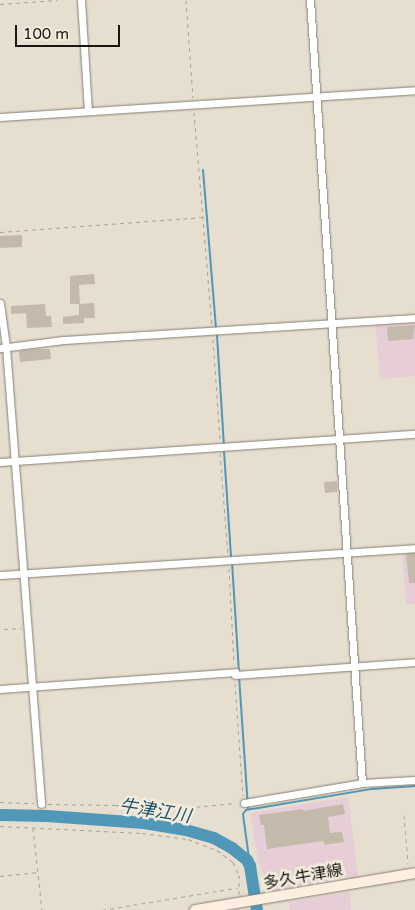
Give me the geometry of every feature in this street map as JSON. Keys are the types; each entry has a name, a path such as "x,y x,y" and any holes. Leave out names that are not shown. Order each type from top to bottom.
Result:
{"main road":[{"name":"多久牛津線","path":"195,910 412,873"}],"street":[{"path":"80,0 88,111"},
{"path":"310,0 362,783"},
{"path":"0,117 415,90"},
{"path":"0,304 15,461 41,804"},
{"path":"3,347 64,340 415,318"},
{"path":"0,462 415,434"},
{"path":"0,575 415,548"},
{"path":"0,689 415,662"},
{"path":"247,802 362,783 415,780"}],"path":[{"path":"0,4 57,0"},
{"path":"186,0 213,332"},
{"path":"0,232 203,217"},
{"path":"4,629 27,627"},
{"path":"0,802 115,805 172,809 247,802"},
{"path":"404,815 412,873"},
{"path":"0,826 142,833 188,839 217,850 233,862 239,875 240,903"},
{"path":"32,827 42,910"},
{"path":"0,876 38,872"},
{"path":"102,910 238,888"}],"shaded area":[{"path":"415,322 415,376 380,379 375,324"},
{"path":"415,550 415,604 406,604 402,551"},
{"path":"348,797 358,876 270,891 258,861 250,813"},
{"path":"350,892 351,910 290,910 289,901"}],"building":[{"path":"22,235 22,247 0,248 0,236"},
{"path":"94,274 95,284 79,285 80,304 70,304 70,276"},
{"path":"94,303 95,318 84,318 84,323 63,324 63,317 79,315 79,304"},
{"path":"45,304 46,316 51,316 52,327 27,328 26,313 11,314 11,306"},
{"path":"415,325 413,339 388,341 387,327"},
{"path":"50,349 51,359 20,362 19,351"},
{"path":"337,481 337,492 325,493 324,482"},
{"path":"415,553 415,583 409,583 406,554"},
{"path":"343,804 345,814 328,817 330,833 342,832 344,842 324,845 324,841 267,849 264,825 261,825 259,815 303,809 303,811"}],"waterway":[{"path":"203,170 216,328"},
{"path":"217,335 224,445"},
{"path":"224,451 231,557"},
{"path":"232,562 239,672"},
{"path":"239,676 248,809"},
{"path":"250,866 243,814 246,810 372,789 415,786"},
{"name":"牛津江川","path":"0,815 47,816 144,823 186,830 214,838 232,848 247,860 250,866 257,910"}]}
